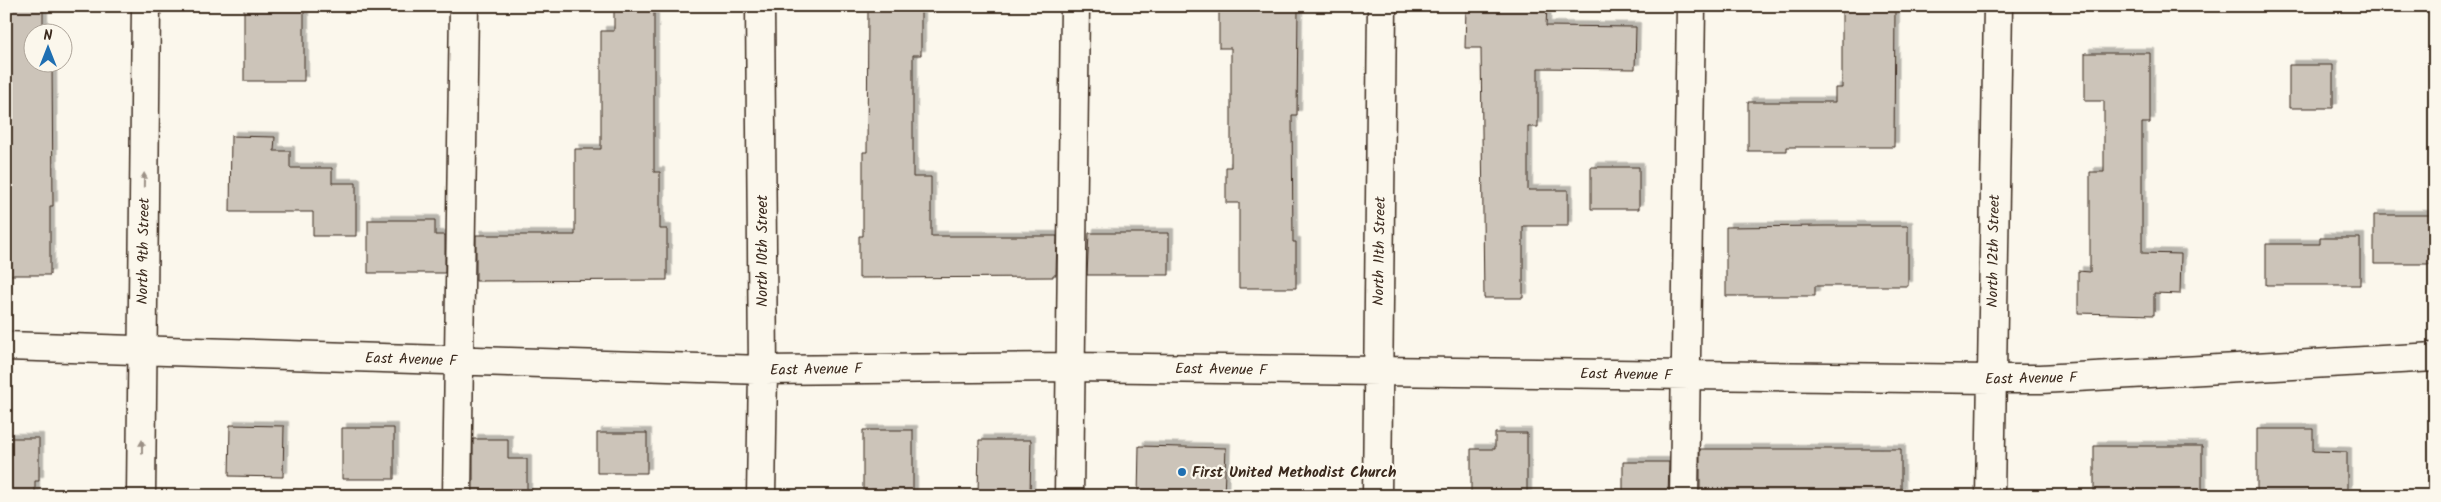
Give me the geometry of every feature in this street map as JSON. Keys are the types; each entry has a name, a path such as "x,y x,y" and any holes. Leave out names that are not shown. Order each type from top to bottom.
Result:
{"street":[{"name":"North 9th Street","path":"141,496 146,6"},
{"path":"457,496 464,6"},
{"name":"North 10th Street","path":"760,6 763,370 761,496"},
{"path":"1070,496 1075,6"},
{"name":"North 11th Street","path":"1377,496 1382,6"},
{"path":"1684,496 1691,6"},
{"name":"North 12th Street","path":"1990,496 1998,6"},
{"name":"East Avenue F","path":"6,346 763,370 1072,367 1991,379 2041,379 2435,357"}],"building":[{"path":"6,6 43,6 43,22 22,22 22,72 52,72 53,206 50,206 50,275 6,275"},
{"path":"244,6 304,6 304,81 244,81"},
{"path":"614,6 654,6 654,172 660,172 660,229 667,229 667,280 476,281 476,235 575,235 575,149 601,149 601,31 614,31"},
{"path":"893,6 921,6 921,55 913,55 913,177 931,177 931,236 1057,236 1056,275 1053,275 1053,277 859,278 859,236 863,236 863,152 867,152 868,8 893,8"},
{"path":"1219,6 1298,6 1297,115 1292,115 1293,242 1296,242 1296,288 1239,288 1239,203 1226,203 1226,167 1231,167 1231,48 1219,48"},
{"path":"1466,6 1547,6 1546,26 1636,27 1635,69 1538,68 1538,127 1528,127 1528,190 1568,190 1568,226 1523,226 1523,298 1484,298 1481,48 1465,48"},
{"path":"1842,7 1895,7 1894,147 1787,147 1787,151 1748,151 1748,102 1835,102 1835,88 1842,88"},
{"path":"2085,53 2150,53 2150,123 2142,123 2142,253 2181,254 2180,294 2154,293 2154,315 2078,313 2078,271 2090,272 2090,172 2104,172 2104,101 2085,101"},
{"path":"2289,65 2333,65 2333,108 2289,108"},
{"path":"231,136 275,137 274,151 290,151 290,168 332,168 332,183 356,183 356,236 313,236 313,212 230,212"},
{"path":"1591,167 1639,167 1639,209 1591,209"},
{"path":"2374,215 2435,215 2435,264 2374,264"},
{"path":"368,220 435,220 435,235 445,235 445,273 368,273"},
{"path":"1908,226 1908,286 1815,286 1815,296 1726,296 1726,227"},
{"path":"1089,233 1169,233 1169,275 1087,275"},
{"path":"2320,238 2360,238 2360,285 2266,285 2266,244 2320,244"},
{"path":"230,425 284,426 283,477 229,476"},
{"path":"342,428 394,428 394,479 342,479"},
{"path":"2257,429 2313,429 2313,451 2347,452 2347,492 2257,492"},
{"path":"863,430 913,430 913,496 863,496"},
{"path":"597,433 647,433 647,473 597,473"},
{"path":"1495,433 1527,433 1527,496 1471,496 1471,449 1495,449"},
{"path":"6,438 39,438 39,481 35,481 35,496 6,496"},
{"path":"473,439 508,439 508,459 527,459 527,496 473,496"},
{"path":"979,440 1031,440 1030,496 978,495"},
{"name":"First United Methodist Church","path":"1139,446 1226,448 1224,496 1138,496"},
{"path":"2094,446 2202,446 2202,496 2094,496"},
{"path":"1700,449 1901,449 1901,496 1700,496"},
{"path":"1623,462 1669,462 1668,496 1623,496"}],"place":[{"name":"First United Methodist Church","path":"1182,472"}]}
